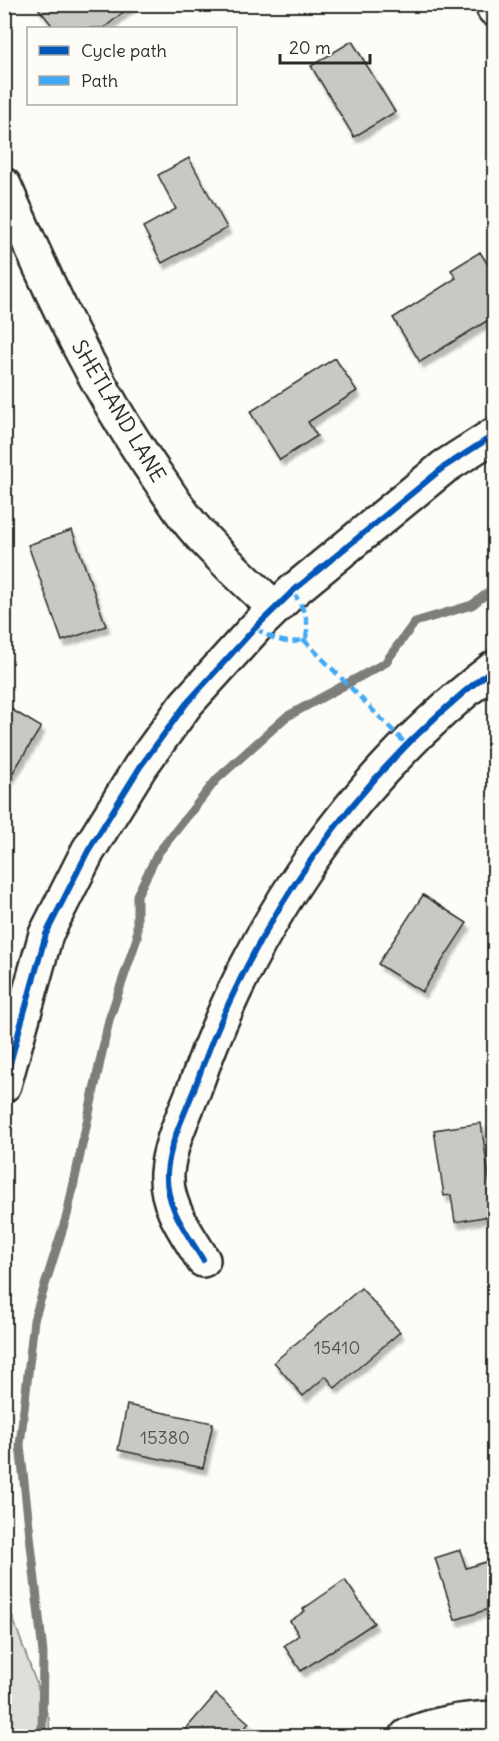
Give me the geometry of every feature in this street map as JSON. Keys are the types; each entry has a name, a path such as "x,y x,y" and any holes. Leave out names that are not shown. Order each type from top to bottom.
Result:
{"street":[{"path":"492,4 495,9"},
{"name":"SHETLAND LANE","path":"4,185 48,288 101,390 134,442 192,526 275,608"},
{"path":"4,1085 46,934 88,850 140,767 186,704 275,608 444,467 495,435"},
{"path":"203,1260 171,1205 167,1173 174,1144 207,1052 256,945 310,860 366,788 432,720 495,668"},
{"path":"407,1737 462,1719 495,1718"}],"shaded area":[{"path":"5,1596 49,1719 50,1736 5,1736"}],"building":[{"path":"35,4 133,4 105,27 53,27"},
{"path":"352,41 395,112 354,137 311,66"},
{"path":"189,158 227,228 162,263 143,227 176,209 158,175"},
{"path":"480,252 495,276 495,316 420,362 393,318 456,278 451,270"},
{"path":"335,358 357,391 308,422 317,436 280,460 250,412"},
{"path":"72,530 106,626 62,641 28,545"},
{"path":"4,705 41,727 4,787"},
{"path":"423,895 467,923 422,992 378,964"},
{"path":"481,1123 490,1184 495,1183 495,1215 455,1222 451,1195 444,1196 434,1130"},
{"path":"361,1288 400,1332 335,1388 326,1376 303,1396 274,1362"},
{"path":"127,1405 213,1423 203,1468 118,1450"},
{"path":"460,1550 466,1568 495,1559 495,1607 455,1620 435,1558"},
{"path":"345,1580 374,1623 301,1671 284,1646 299,1635 290,1621 305,1611 303,1609"},
{"path":"216,1694 249,1723 237,1737 179,1737"}],"waterway":[{"path":"42,1736 43,1653 20,1445 34,1320 67,1215 109,1020 137,938 137,895 158,853 217,779 286,717 385,663 415,622 472,605 494,588"}],"marked path":[{"path":"255,628 286,642 306,637 306,618 293,591"},
{"path":"303,639 407,745"}],"cycle path":[{"path":"4,1085 46,934 88,851 140,767 186,704 255,628 293,591 444,467 494,435"},
{"path":"203,1260 173,1208 167,1185 168,1162 178,1129 219,1026 247,967 278,910 314,855 354,804 397,755 444,710 494,668"}]}
